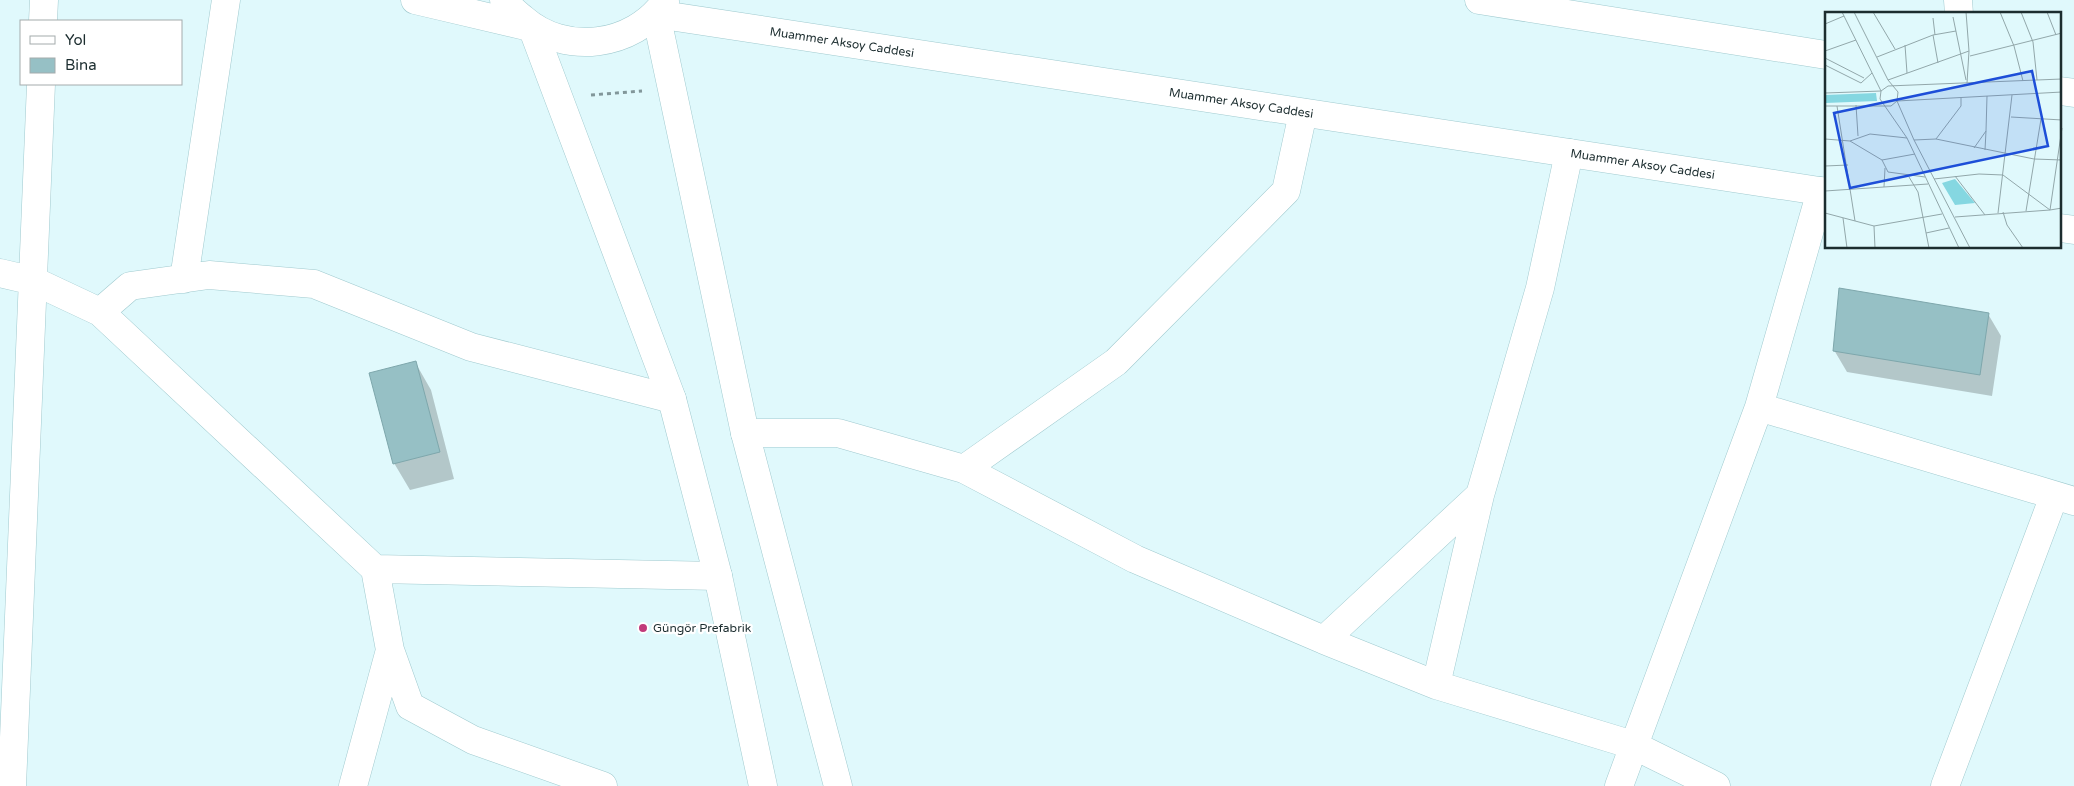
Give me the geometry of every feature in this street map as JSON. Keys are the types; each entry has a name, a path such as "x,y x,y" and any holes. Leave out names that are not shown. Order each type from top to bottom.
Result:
{"street":[{"path":"43,20 44,0"},
{"path":"184,279 226,0"},
{"path":"414,0 532,27 556,38 583,43 610,40 635,30 661,7"},
{"path":"504,0 509,8 532,27 560,97 672,399 718,576 763,786"},
{"path":"1479,0 1825,54"},
{"path":"661,7 672,88 745,432 838,786"},
{"name":"Muammer Aksoy Caddesi","path":"661,7 1303,113 1824,192"},
{"path":"12,786 18,666 11,546 34,281 41,85"},
{"path":"964,469 1116,362 1286,191 1303,113"},
{"path":"1436,685 1480,495 1540,288 1568,153"},
{"path":"1619,786 1759,407 1824,192"},
{"path":"0,273 34,281 100,312 375,569 390,650 410,706 473,740 603,786"},
{"path":"100,312 130,286 209,275 314,284 471,347 672,399"},
{"path":"1759,407 2064,499 1944,786"},
{"path":"745,432 838,434 964,469 1135,559 1324,640 1436,685 1633,745 1716,786"},
{"path":"1324,640 1480,495"},
{"path":"375,569 718,576"},
{"path":"353,786 390,650"}],"path":[{"path":"560,97 672,88"}],"building":[{"path":"1839,288 1989,313 1980,375 1833,351"},
{"path":"416,361 440,452 393,464 369,373"}],"place":[{"name":"Güngör Prefabrik","path":"643,628"}]}
